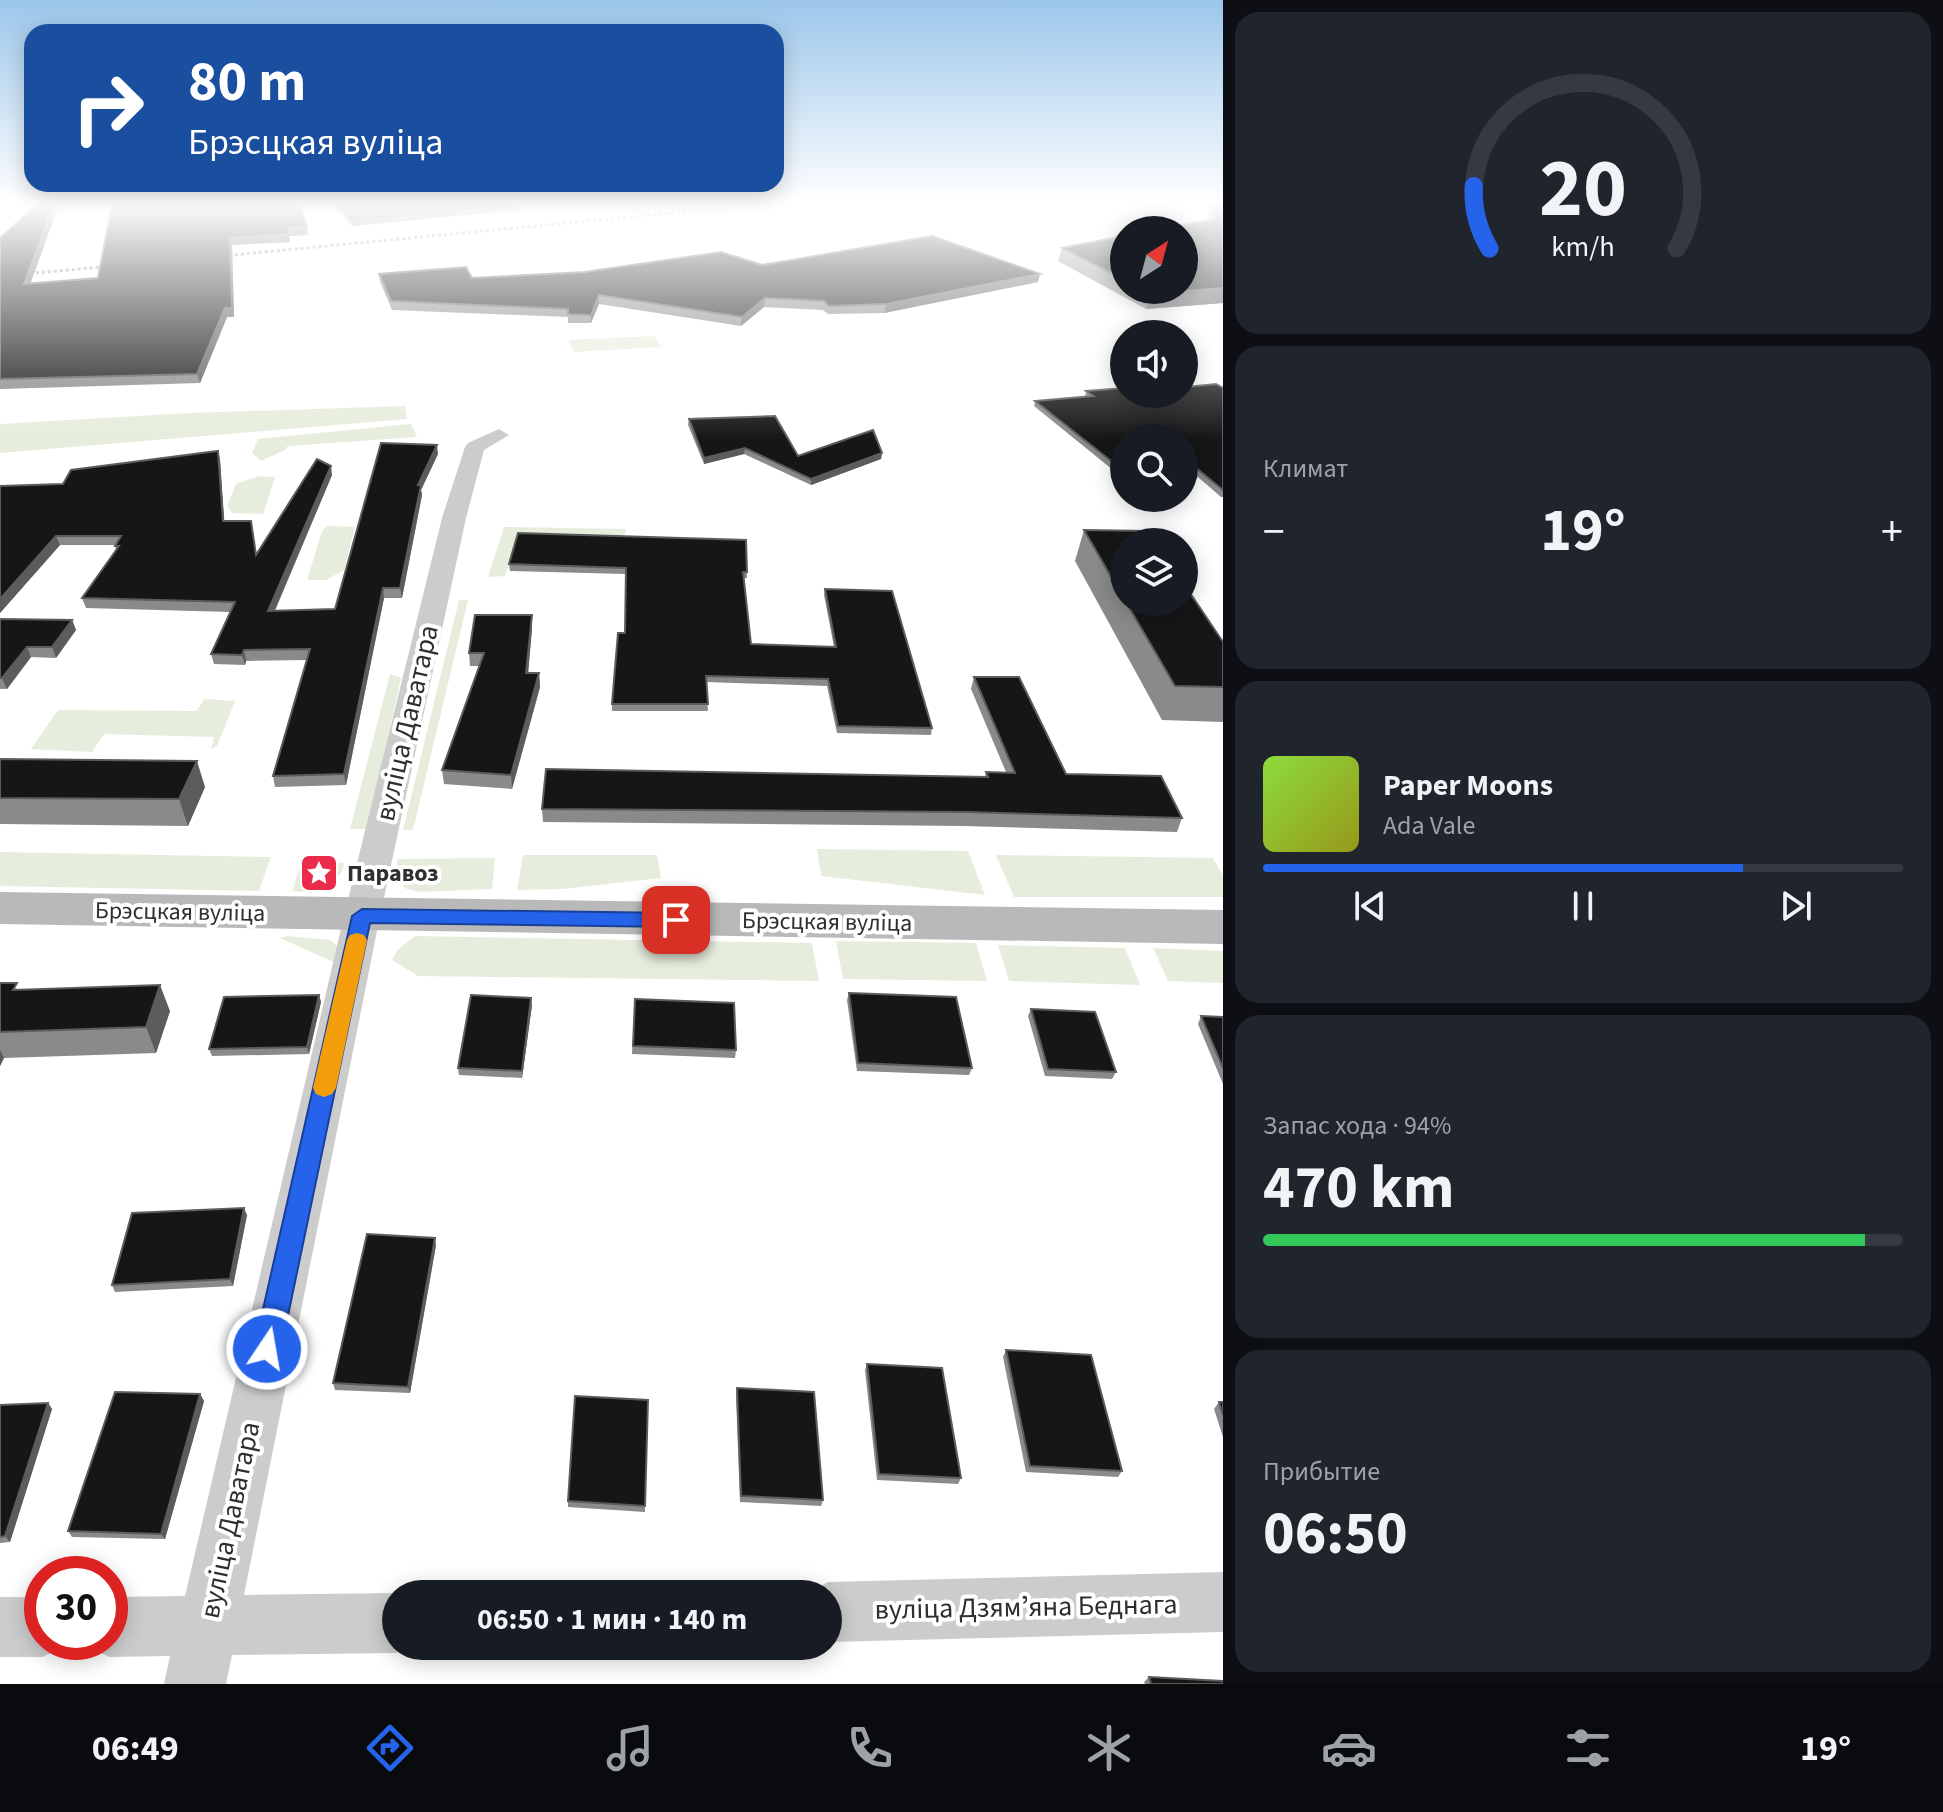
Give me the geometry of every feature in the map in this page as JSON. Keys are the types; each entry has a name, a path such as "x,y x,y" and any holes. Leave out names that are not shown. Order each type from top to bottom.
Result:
{"main road":[{"name":"Брэсцкая вуліца","path":"0,908 1223,927"}],"street":[{"name":"вуліца Даватара","path":"195,1684 362,916 454,518 475,447 499,435"},
{"name":"вуліца Дзямʼяна Беднага","path":"842,1612 1223,1602"},
{"path":"128,1627 382,1623"},
{"path":"0,1627 24,1627"}],"green space":[{"path":"654,336 661,347 574,352 568,340"},
{"path":"405,406 407,419 0,453 0,424 190,413"},
{"path":"411,424 417,437 288,446 261,461 252,453 258,439"},
{"path":"259,476 275,477 263,514 232,513 227,506 236,484"},
{"path":"327,526 355,527 344,570 326,580 307,580 322,531"},
{"path":"504,527 626,529 622,541 517,539 505,576 488,577"},
{"path":"459,600 468,600 413,830 403,830"},
{"path":"390,674 401,678 368,829 350,829"},
{"path":"204,699 235,701 217,746 211,749 214,737 104,734 92,752 31,749 58,710 197,711"},
{"path":"817,849 968,851 985,895 821,876"},
{"path":"0,852 271,857 259,891 0,886"},
{"path":"523,855 657,855 661,878 563,889 517,890"},
{"path":"996,855 1213,858 1223,876 1223,897 1014,897"},
{"path":"495,858 492,889 420,892 404,888 396,875 397,859"},
{"path":"302,862 344,863 339,875 327,884 306,891 292,891"},
{"path":"415,936 812,943 819,981 418,976 392,960 397,950"},
{"path":"280,938 330,940 344,952 340,965"},
{"path":"836,941 976,943 987,981 843,979"},
{"path":"998,945 1125,948 1140,985 1009,981"},
{"path":"1153,948 1223,951 1223,983 1168,981"}],"building":[{"path":"0,283 231,283 232,308 225,308 197,374 0,379"},
{"path":"383,283 996,283 886,304 829,306 824,301 765,298 742,317 599,295 591,315 568,314 568,309 391,301"},
{"path":"1198,283 1223,283 1223,288 1198,290"},
{"path":"1216,384 1223,388 1223,490 1198,469 1198,424 1110,424 1110,460 1035,401 1093,396 1086,391 1110,389 1110,408 1198,408 1198,386"},
{"path":"775,416 798,456 873,430 882,453 811,479 745,448 704,458 689,419"},
{"path":"381,443 437,445 418,485 421,485 400,588 383,588 344,774 273,776 310,649 244,650 242,655 211,654 235,602 82,598 119,546 115,546 121,536 56,536 0,599 0,486 63,484 71,470 218,451 223,521 251,521 256,555 317,459 331,466 268,611 335,609"},
{"path":"1084,530 1110,530 1110,575"},
{"path":"518,533 746,540 747,572 743,572 751,644 836,647 825,589 892,591 932,728 838,726 828,679 706,676 708,704 612,704 618,633 625,633 626,568 509,564"},
{"path":"1198,605 1223,642 1223,687 1175,686 1134,616 1198,616"},
{"path":"475,615 532,615 526,673 539,673 511,775 442,770 484,653 469,653"},
{"path":"0,619 72,620 52,647 27,647 0,678"},
{"path":"974,677 1019,677 1066,774 1161,776 1182,818 966,812 542,809 546,769 988,777 986,772 1015,773"},
{"path":"0,759 197,761 179,799 0,798"},
{"path":"0,983 17,983 13,990 160,985 146,1027 0,1032"},
{"path":"849,993 956,997 972,1068 858,1063"},
{"path":"319,995 307,1047 209,1049 224,997"},
{"path":"471,995 531,998 522,1071 458,1068"},
{"path":"635,999 734,1003 736,1050 633,1046"},
{"path":"1031,1009 1095,1012 1116,1072 1048,1069"},
{"path":"1201,1016 1223,1017 1223,1068"},
{"path":"244,1208 230,1279 112,1285 132,1213"},
{"path":"367,1234 435,1238 408,1387 333,1383"},
{"path":"1006,1350 1091,1355 1122,1471 1030,1466"},
{"path":"867,1364 942,1368 961,1478 879,1474"},
{"path":"737,1388 814,1392 823,1500 741,1496"},
{"path":"115,1392 200,1394 161,1534 68,1531"},
{"path":"575,1396 648,1400 645,1506 568,1501"},
{"path":"48,1403 5,1536 0,1537 0,1405"},
{"path":"1149,1677 1223,1681 1223,1684 1151,1684"}],"slow traffic":[{"path":"324,1088 357,940"}],"place":[{"name":"Паравоз","path":"319,873"}],"route":[{"path":"267,1349 362,916 676,920"}]}
